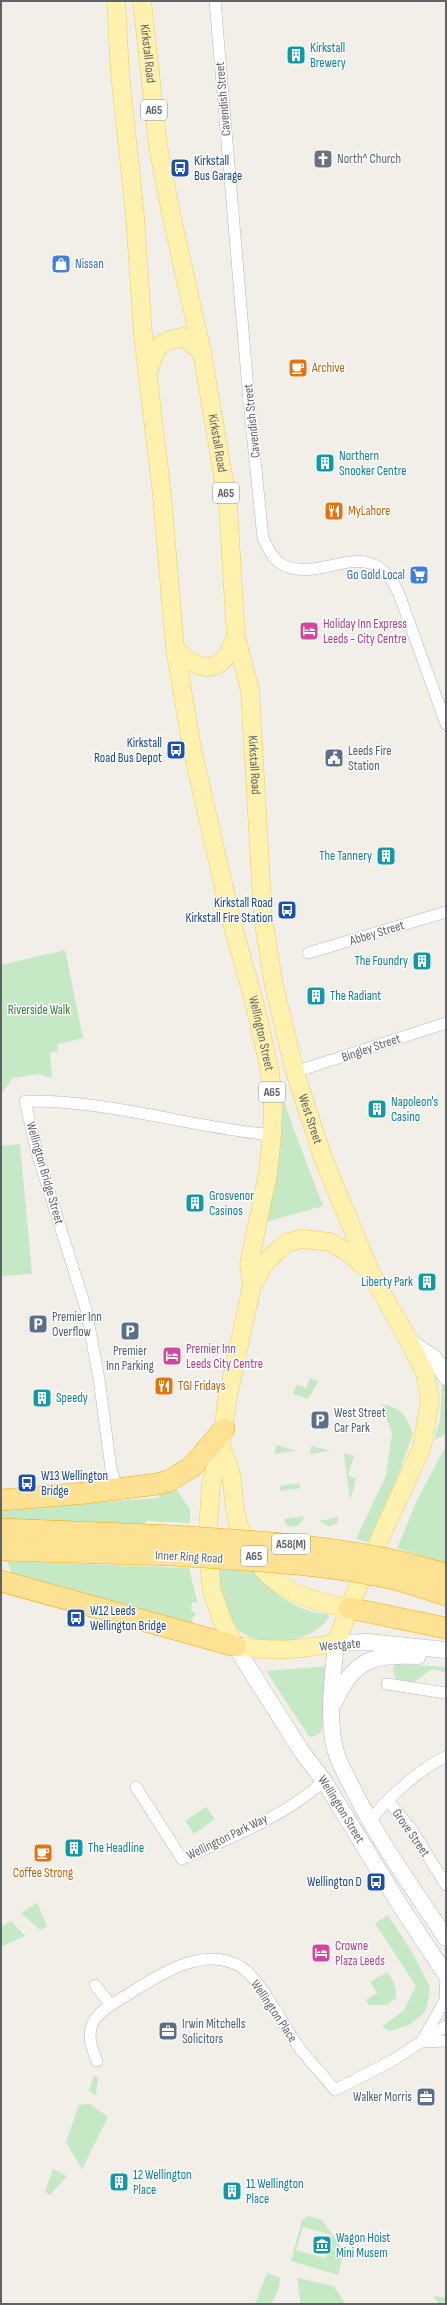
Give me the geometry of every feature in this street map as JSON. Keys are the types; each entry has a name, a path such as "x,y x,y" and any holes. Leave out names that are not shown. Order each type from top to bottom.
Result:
{"highway":[{"path":"1,1500 157,1484 178,1476 197,1462 223,1438"},
{"name":"Inner Ring Road","path":"1,1529 173,1546 355,1570 446,1574"},
{"name":"Inner Ring Road","path":"1,1550 173,1546"},
{"name":"Inner Ring Road","path":"402,1572 446,1595"},
{"path":"1,1581 235,1646"},
{"path":"349,1608 446,1628"}],"main road":[{"name":"Kirkstall Road","path":"116,1 120,73 136,216 143,335 162,495 175,648 192,748 227,902"},
{"name":"Kirkstall Road","path":"142,1 158,146 172,218 202,352 228,505 236,637 250,690 258,850 264,918 270,961"},
{"path":"148,373 156,347 170,339 183,337 202,352"},
{"path":"175,648 188,662 202,667 216,665 226,657 236,637"},
{"name":"Wellington Street","path":"227,902 266,1050 273,1107 268,1173 249,1264 252,1284"},
{"name":"West Street","path":"270,961 281,1020 295,1072 323,1158 370,1271"},
{"name":"A65","path":"235,1646 222,1620 212,1591 207,1547 211,1484 223,1438 227,1401 252,1284 267,1261 277,1251 288,1242 303,1239 317,1240 334,1244 370,1271 409,1340 425,1373 430,1400 422,1447 349,1608 336,1643"},
{"name":"A65","path":"223,1438 230,1471 237,1520 248,1548 264,1571 283,1588 305,1599 349,1608"},
{"name":"Westgate","path":"235,1646 275,1651 298,1650 336,1643"}],"street":[{"name":"Cavendish Street","path":"214,1 240,301 263,538 270,552 283,564 302,569 353,561 370,563 384,570 393,580 399,594 446,724"},
{"name":"Abbey Street","path":"308,953 446,912"},
{"name":"Bingley Street","path":"295,1072 446,1023"},
{"name":"Wellington Bridge Street","path":"118,1489 111,1469 99,1379 86,1309 37,1153 25,1101 58,1101 237,1132 272,1135"},
{"path":"409,1340 434,1358 446,1376"},
{"name":"Westgate","path":"336,1643 368,1642 446,1650"},
{"name":"Wellington Street","path":"336,1643 332,1706 332,1730 335,1749 342,1767 370,1823 446,1938"},
{"name":"Wellington Street","path":"235,1646 298,1746 324,1781 403,1910 446,1974"},
{"path":"332,1706 344,1680 363,1665 376,1658 408,1656 446,1657"},
{"path":"387,1684 446,1693"},
{"path":"370,1823 376,1814 406,1784 446,1757"},
{"name":"Wellington Park Way","path":"136,1787 182,1859 247,1830 311,1793 324,1781"},
{"name":"Grove Street","path":"388,1801 412,1830 446,1885"},
{"name":"Wellington Place","path":"97,2061 91,2045 90,2033 94,2020 111,2005 164,1972 198,1961 223,1959 243,1968 254,1980 297,2045 335,2090 384,2066 446,2026"},
{"name":"Wellington Place","path":"422,2042 445,2000 446,1974"},
{"path":"95,1985 111,2005"},
{"name":"Wellington Place","path":"422,2042 446,2041"}],"green space":[{"name":"Riverside Walk","path":"65,950 83,1038 57,1044 58,1051 50,1053 52,1078 38,1074 13,1078 1,1094 1,965"},
{"path":"276,1073 290,1119 323,1206 262,1223"},
{"path":"20,1144 32,1274 1,1276 1,1146"},
{"path":"310,1378 319,1381 308,1399 293,1394 297,1384 306,1388"},
{"path":"442,1384 446,1385 446,1434 434,1440 440,1420"},
{"path":"381,1404 402,1413 413,1433 398,1476 368,1542 356,1539 386,1476 392,1433"},
{"path":"276,1445 294,1450 295,1451 275,1454"},
{"path":"311,1446 328,1450 329,1451 310,1454"},
{"path":"446,1446 446,1563 397,1548 418,1498"},
{"path":"344,1453 354,1456 348,1475 356,1479 350,1501"},
{"path":"300,1483 300,1488 280,1491 280,1486"},
{"path":"176,1489 190,1509 190,1523 146,1521 146,1524 1,1520 1,1509 158,1498 161,1494"},
{"path":"304,1516 302,1522 295,1527 291,1527 285,1523 284,1519"},
{"path":"338,1517 338,1522 330,1527 319,1521"},
{"path":"7,1561 189,1568 197,1601 196,1603 192,1602 191,1611 196,1613 193,1617 192,1623 12,1575"},
{"path":"216,1569 252,1571 285,1600 305,1609 327,1614 329,1617 320,1627 295,1639 266,1641 252,1637 240,1631 230,1622 223,1605"},
{"path":"399,1664 446,1667 446,1672 432,1669 414,1682 396,1679 393,1672 394,1666"},
{"path":"330,1666 322,1729 320,1733 313,1737 309,1736 266,1671"},
{"path":"206,1807 215,1819 194,1834 185,1821"},
{"path":"37,1903 47,1926 40,1930 21,1913"},
{"path":"388,1915 412,1952 430,1987 427,2007 423,2014 409,2025 390,2031 382,2027 404,2010 416,1986 375,1923"},
{"path":"11,1921 25,1936 1,1947 1,1927"},
{"path":"387,1972 394,1984 396,1998 387,2005 369,2005 366,2000 377,1993 370,1982"},
{"path":"94,2076 98,2078 96,2095 89,2091"},
{"path":"90,2104 108,2117 82,2169 66,2142 79,2105"},
{"path":"53,2169 67,2176 50,2195 45,2192"},
{"path":"308,2216 322,2220 344,2251 338,2275 291,2261 302,2220","holes":["303,2227 332,2235 325,2258 296,2250"]},
{"path":"267,2273 280,2278 279,2288 271,2304 255,2304"},
{"path":"297,2278 334,2286 345,2304 301,2304"},
{"path":"433,2296 446,2298 446,2304 439,2304"}],"place":[{"name":"Kirkstall Brewery","path":"296,55"},
{"name":"North^ Church","path":"323,159"},
{"name":"Kirkstall Bus Garage","path":"180,168"},
{"name":"Nissan","path":"61,264"},
{"name":"Archive","path":"298,368"},
{"name":"Northern Snooker Centre","path":"325,463"},
{"name":"MyLahore","path":"334,511"},
{"name":"Go Gold Local","path":"419,575"},
{"name":"Holiday Inn Express Leeds - City Centre","path":"309,631"},
{"name":"Kirkstall Road Bus Depot","path":"176,750"},
{"name":"Leeds Fire Station","path":"334,758"},
{"name":"The Tannery","path":"386,856"},
{"name":"Kirkstall Road Kirkstall Fire Station","path":"287,910"},
{"name":"The Foundry","path":"422,961"},
{"name":"The Radiant","path":"316,996"},
{"name":"Napoleon's Casino","path":"377,1109"},
{"name":"Grosvenor Casinos","path":"195,1203"},
{"name":"Liberty Park","path":"427,1282"},
{"name":"Premier Inn Overflow","path":"38,1324"},
{"name":"Premier Inn Parking","path":"130,1331"},
{"name":"Premier Inn Leeds City Centre","path":"172,1356"},
{"name":"TGI Fridays","path":"164,1386"},
{"name":"Speedy","path":"42,1398"},
{"name":"West Street Car Park","path":"320,1420"},
{"name":"W13 Wellington Bridge","path":"27,1483"},
{"name":"W12 Leeds Wellington Bridge","path":"76,1618"},
{"name":"The Headline","path":"74,1848"},
{"name":"Coffee Strong","path":"43,1853"},
{"name":"Wellington D","path":"376,1882"},
{"name":"Crowne Plaza Leeds","path":"321,1953"},
{"name":"Irwin Mitchells Solicitors","path":"168,2031"},
{"name":"Walker Morris","path":"426,2097"},
{"name":"12 Wellington Place","path":"119,2182"},
{"name":"11 Wellington Place","path":"232,2191"},
{"name":"Wagon Hoist Mini Musem","path":"322,2245"}]}
